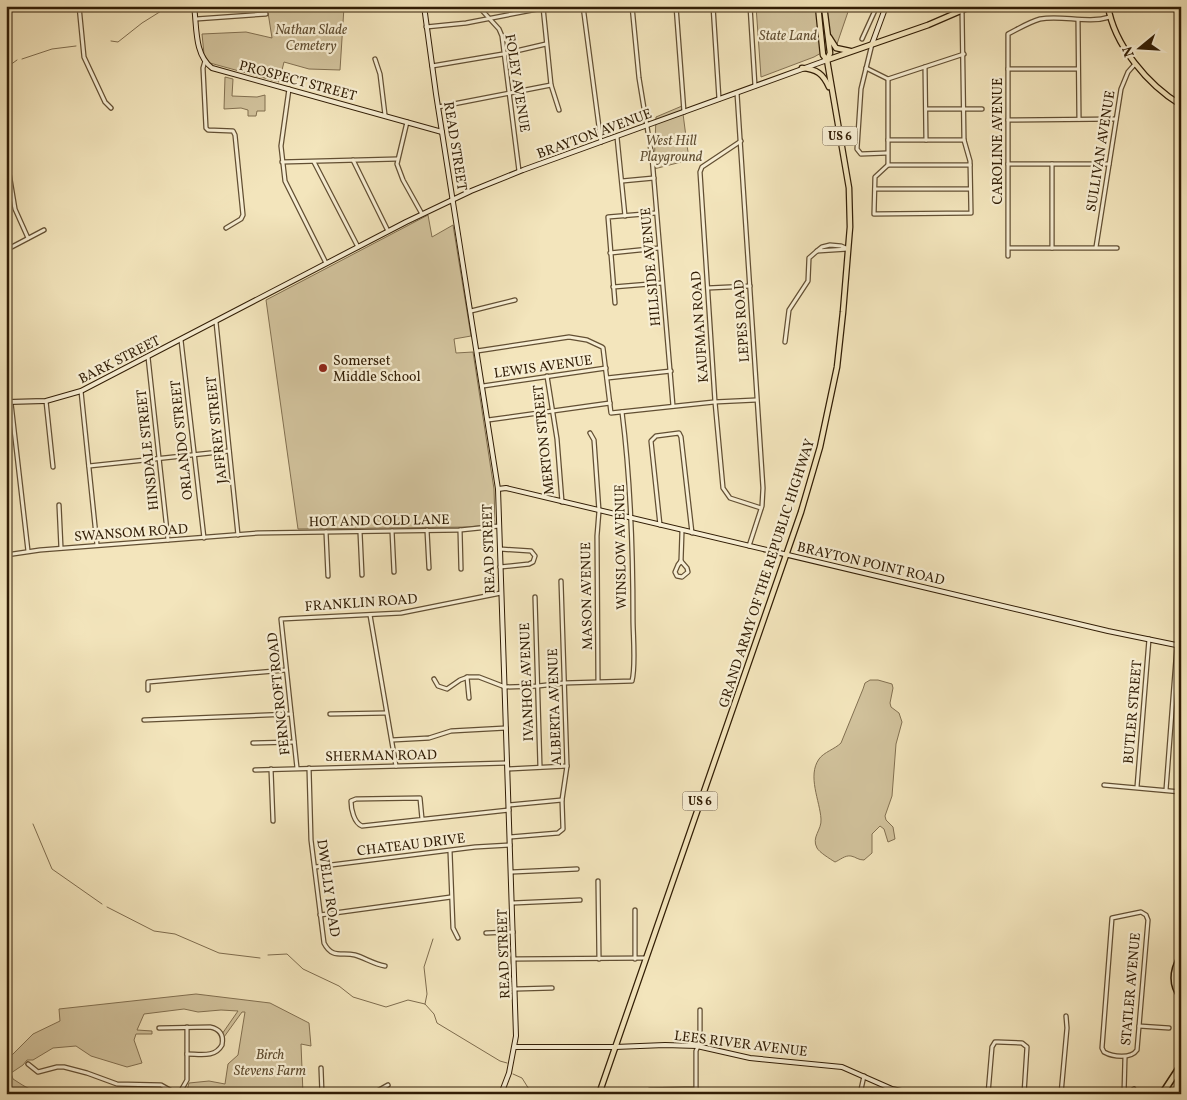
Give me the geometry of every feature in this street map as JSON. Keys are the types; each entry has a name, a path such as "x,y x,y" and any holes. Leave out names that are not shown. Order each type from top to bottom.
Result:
{"highway":[{"path":"1181,956 1175,967 1173,978 1176,990 1181,997"},
{"path":"1162,1094 1181,1065"}],"main road":[{"path":"194,6 199,47 205,61"},
{"name":"READ STREET","path":"424,6 498,488 516,989 516,1047 509,1076 501,1094"},
{"name":"US 6","path":"818,6 823,55 827,60 830,53 824,6"},
{"path":"872,44 886,6"},
{"name":"BRAYTON AVENUE","path":"236,311 453,199 519,172 720,100 802,68 928,25 972,6"},
{"path":"1108,6 1110,17 1122,42 1150,82 1181,104"},
{"path":"827,30 830,40 835,46 840,50 851,51"},
{"name":"GRAND ARMY OF THE REPUBLIC HIGHWAY","path":"615,1047 813,474 829,410 841,336 850,195 827,60"},
{"name":"PROSPECT STREET","path":"205,61 213,68 442,132"},
{"path":"802,68 812,69 821,73 832,94"},
{"name":"BARK STREET","path":"9,403 46,402 81,391 236,311"},
{"name":"BRAYTON POINT ROAD","path":"498,488 506,488 682,531 1179,645"},
{"name":"LEES RIVER AVENUE","path":"516,1047 697,1046 750,1058 835,1066 850,1070 899,1091 929,1094"},
{"name":"US 6","path":"599,1094 615,1047"}],"street":[{"path":"79,6 84,56 105,104 111,108"},
{"name":"FOLEY AVENUE","path":"478,6 501,32 519,172"},
{"path":"583,6 601,142"},
{"name":"HILLSIDE AVENUE","path":"632,6 639,78 648,126 654,178 673,406"},
{"path":"676,6 684,113"},
{"path":"713,6 720,100"},
{"path":"750,6 756,86"},
{"path":"862,38 877,6"},
{"path":"426,27 489,19 543,7 551,85 559,110"},
{"path":"962,10 964,140 970,165 971,213 874,214 876,177 888,165 970,165"},
{"path":"196,19 266,14"},
{"path":"1079,119 1078,20 1110,17"},
{"name":"CAROLINE AVENUE","path":"1008,256 1008,34 1041,19 1078,20"},
{"path":"432,66 505,54 546,44"},
{"path":"872,44 861,97 857,149 861,154 887,153"},
{"path":"866,68 888,79 964,54"},
{"path":"374,59 380,74 385,115"},
{"path":"205,61 203,68 207,129 233,131 235,135 243,215 242,219 226,228"},
{"name":"SULLIVAN AVENUE","path":"1096,247 1122,83 1136,63"},
{"path":"924,67 926,140"},
{"path":"1008,69 1078,69"},
{"path":"888,79 888,165"},
{"path":"438,107 551,85"},
{"path":"289,89 281,146 286,184 326,264"},
{"name":"LEPES ROAD","path":"738,93 763,488 761,508 749,546"},
{"path":"926,109 982,109"},
{"path":"1008,120 1116,119"},
{"path":"408,122 397,159 400,174 422,214"},
{"path":"617,137 624,216"},
{"path":"888,140 964,140"},
{"name":"KAUFMAN ROAD","path":"741,141 719,154 700,170 715,402 724,492 730,498 761,508"},
{"path":"6,155 15,209 28,238"},
{"path":"282,162 397,159"},
{"path":"353,160 388,232"},
{"path":"314,162 358,247"},
{"path":"1008,164 1109,164"},
{"path":"1052,164 1052,248"},
{"path":"622,181 654,178"},
{"path":"875,189 970,189"},
{"path":"615,303 608,218 656,213"},
{"path":"6,250 44,230"},
{"path":"610,253 659,248"},
{"path":"1009,248 1117,248"},
{"path":"785,342 789,310 808,280 809,258 817,251 848,249"},
{"path":"613,287 662,283"},
{"path":"708,288 750,286"},
{"path":"471,311 515,300"},
{"name":"JAFFREY STREET","path":"216,322 238,535"},
{"path":"477,351 569,337 586,340 604,348 612,413 715,402 756,400"},
{"name":"ORLANDO STREET","path":"181,340 204,538"},
{"name":"HINSDALE STREET","path":"148,357 168,540"},
{"name":"LEWIS AVENUE","path":"483,386 606,368"},
{"path":"607,378 671,371"},
{"name":"MERTON STREET","path":"548,376 562,502"},
{"path":"81,391 97,545"},
{"path":"46,402 53,467"},
{"path":"9,403 28,551"},
{"path":"488,420 610,403"},
{"name":"WINSLOW AVENUE","path":"598,681 630,681 633,678 632,518 630,476 622,412"},
{"name":"MASON AVENUE","path":"590,433 594,440 598,510 598,681"},
{"path":"660,525 651,445 652,438 678,433 681,437 692,533"},
{"path":"89,466 230,451"},
{"path":"59,504 61,548"},
{"name":"HOT AND COLD LANE","path":"258,533 460,530 499,526"},
{"path":"427,530 429,568"},
{"path":"460,530 461,569"},
{"path":"392,531 394,572"},
{"path":"681,562 688,572 682,577 677,576 676,572 681,562 682,531"},
{"path":"326,532 328,576"},
{"path":"360,532 362,574"},
{"name":"SWANSOM ROAD","path":"6,555 61,548 258,533"},
{"path":"500,549 531,551 534,556 534,562 500,567"},
{"name":"ALBERTA AVENUE","path":"510,837 561,832 563,829 562,800 567,766 561,581"},
{"name":"FRANKLIN ROAD","path":"281,619 405,612 501,593"},
{"name":"IVANHOE AVENUE","path":"535,597 540,768"},
{"path":"370,615 396,766"},
{"name":"FERNCROFT ROAD","path":"281,619 297,768"},
{"name":"BUTLER STREET","path":"1136,787 1149,639"},
{"path":"1166,790 1179,645"},
{"path":"148,690 148,682 286,670"},
{"path":"434,678 438,686 447,689 467,677 479,678 504,686 538,686 598,681"},
{"path":"467,677 469,698"},
{"path":"330,714 386,713"},
{"path":"144,720 291,714"},
{"path":"392,740 429,738 450,731 506,728"},
{"path":"253,742 294,742"},
{"name":"SHERMAN ROAD","path":"255,770 507,763"},
{"path":"508,769 567,766"},
{"name":"DWELLY ROAD","path":"309,768 310,832 323,938 329,950 338,955 355,956 385,966"},
{"path":"271,769 273,822"},
{"path":"1104,785 1181,792"},
{"path":"422,819 420,798 356,799 351,801 351,807 359,825 384,824 509,808 562,800"},
{"name":"CHATEAU DRIVE","path":"315,867 475,847 511,845"},
{"path":"450,851 453,928 458,938"},
{"path":"512,872 577,870"},
{"path":"598,882 599,958"},
{"path":"320,915 451,898"},
{"path":"513,903 580,900"},
{"path":"635,910 635,958"},
{"name":"STATLER AVENUE","path":"1141,912 1146,915 1148,920 1139,1026 1137,1052 1132,1056 1106,1054 1102,1048 1112,918 1141,912"},
{"path":"486,933 514,932"},
{"path":"514,959 646,958"},
{"path":"516,989 552,988"},
{"path":"650,1090 696,1089 697,1046 700,1042 700,1010"},
{"path":"1061,1094 1067,1028 1066,1016"},
{"path":"1139,1026 1169,1028"},
{"path":"28,1064 38,1072 64,1067 116,1084 161,1085 178,1094 187,1080 187,1027"},
{"path":"159,1028 215,1028 220,1032 223,1040 220,1049 215,1053 187,1054"},
{"path":"988,1094 992,1047 995,1042 998,1042 1022,1043 1027,1047 1024,1094"},
{"path":"1125,1056 1126,1094"},
{"path":"322,1068 322,1094"},
{"path":"860,1094 864,1076"},
{"path":"372,1094 388,1085"},
{"path":"1126,1094 1134,1089"}],"green space":[{"name":"Nathan Slade Cemetery","path":"267,6 344,7 340,70 309,69 284,62 279,82 210,63 204,54 202,34 246,32 272,38"},
{"name":"State Land","path":"756,6 850,6 837,44 814,57 761,77"},
{"path":"225,77 233,79 232,96 257,97 265,95 265,111 257,111 256,116 248,116 248,110 241,108 224,109"},
{"name":"West Hill Playground","path":"682,106 689,160 654,169 656,117"},
{"path":"428,215 432,237 453,225 471,336 454,339 456,353 473,352 494,489 495,524 469,527 298,529 266,300"},
{"path":"870,680 892,684 891,707 899,713 902,722 896,744 892,796 885,816 886,820 893,827 895,839 888,842 884,829 880,826 872,834 872,853 864,860 849,856 835,862 820,851 815,844 821,819 814,773 819,759 841,743 865,683"},
{"name":"Birch Stevens Farm","path":"196,994 270,1003 309,1023 311,1046 301,1044 303,1094 186,1094 189,1083 209,1081 225,1084 228,1064 238,1055 245,1012 242,1012 224,1037 222,1034 238,1011 198,1012 184,1009 144,1014 137,1030 152,1031 152,1034 136,1034 134,1040 142,1063 127,1067 91,1056 76,1046 53,1048 33,1060 27,1060 11,1073 13,1079 32,1090 42,1093 67,1094 6,1094 6,1061 33,1034 60,1021 59,1009"}],"waterway":[{"path":"111,41 118,42 142,23 166,8"},
{"path":"22,59 52,49 76,46"},
{"path":"6,68 17,60"},
{"path":"33,824 52,869 102,904"},
{"path":"107,907 154,931 175,934 219,953 260,958"},
{"path":"425,1004 427,994 424,967 433,939"},
{"path":"268,955 287,954 303,969 339,986 353,997 386,1007 408,1000 425,1004 434,1014 437,1023 500,1061 507,1063"},
{"path":"513,1074 522,1078 532,1094"}],"place":[{"name":"Somerset Middle School","path":"323,368"}]}
